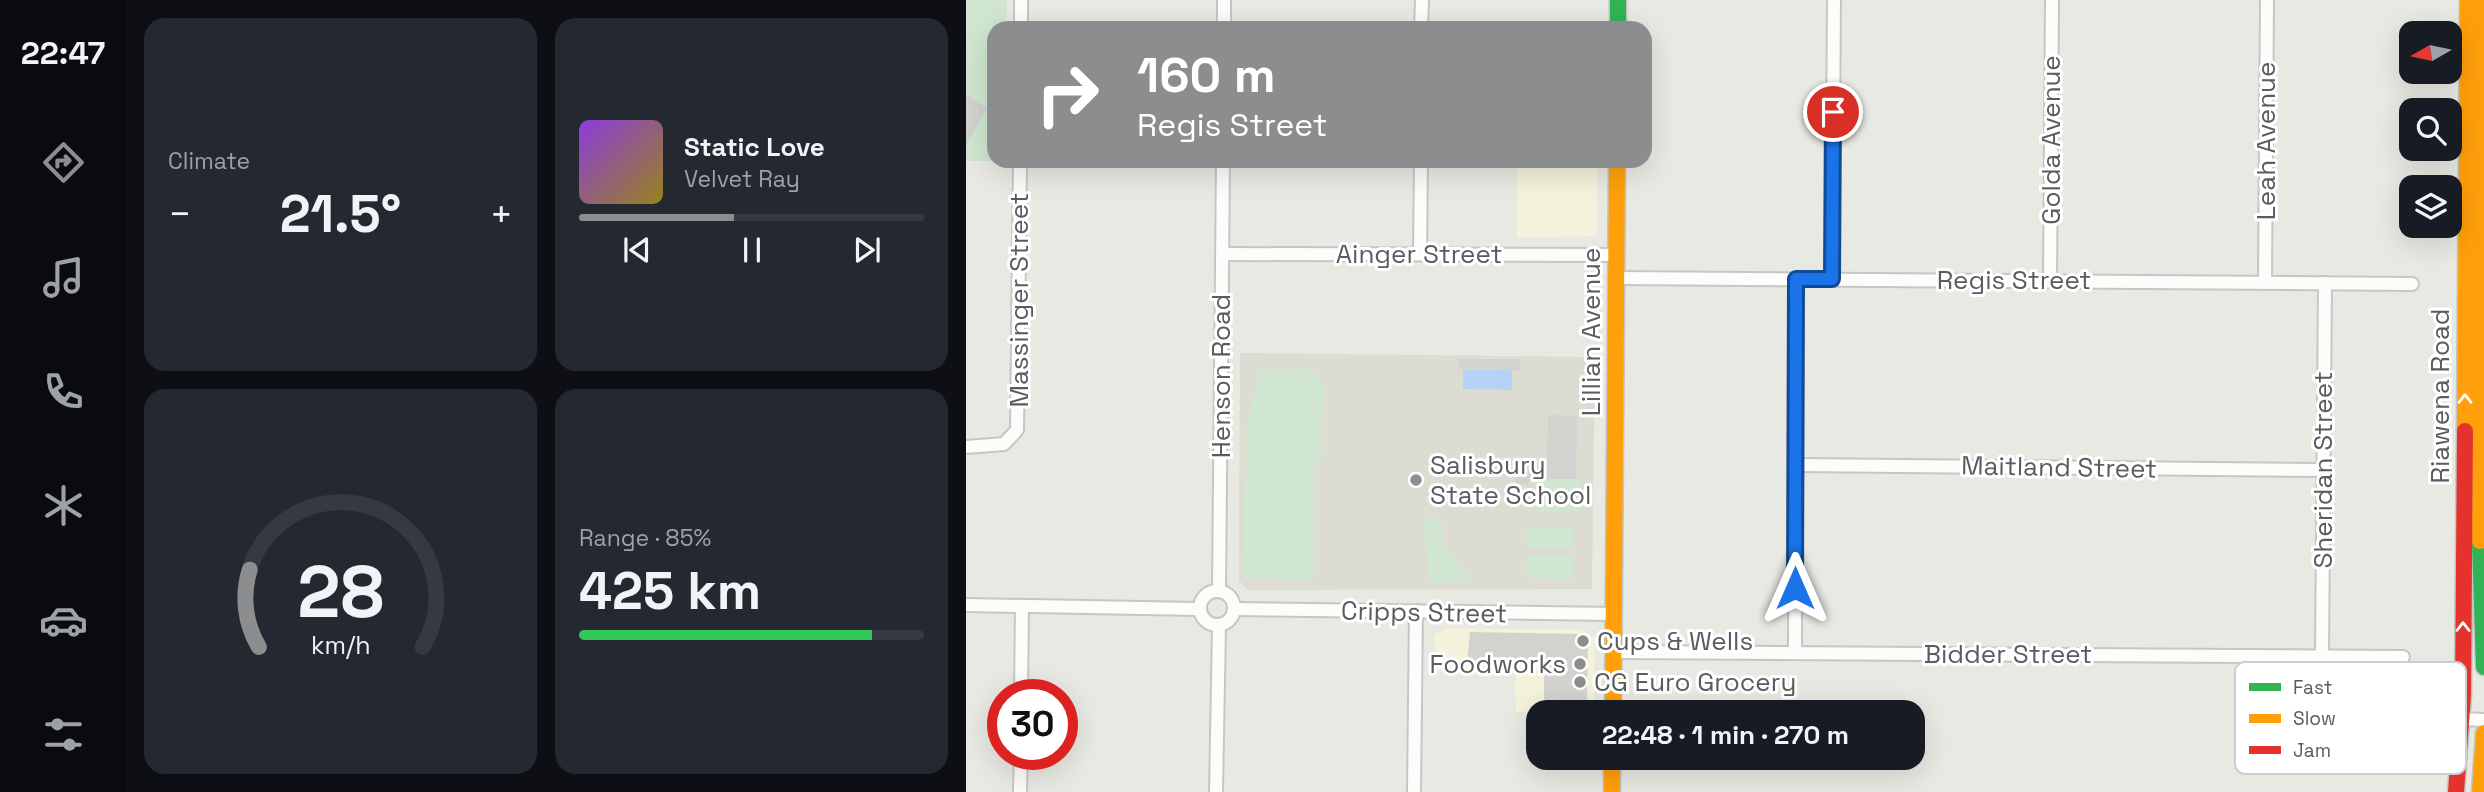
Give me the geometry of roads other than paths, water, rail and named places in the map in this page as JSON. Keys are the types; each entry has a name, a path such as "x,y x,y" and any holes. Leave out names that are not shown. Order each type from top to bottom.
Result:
{"main road":[{"path":"1618,0 1618,21"},
{"name":"Riawena Road","path":"2462,662 2468,0"},
{"name":"Riawena Road","path":"2483,0 2480,569 2484,667"},
{"name":"Lillian Avenue","path":"1613,700 1617,168"},
{"path":"2482,781 2484,735"},
{"path":"1612,770 1612,792"},
{"name":"Riawena Road","path":"2456,792 2457,774"}],"street":[{"path":"1021,0 1021,21"},
{"path":"1224,0 1224,21"},
{"path":"1421,21 1422,0"},
{"path":"1832,279 1834,0"},
{"name":"Golda Avenue","path":"2050,280 2052,0"},
{"name":"Leah Avenue","path":"2265,283 2267,0"},
{"name":"Massinger Street","path":"966,447 994,446 1013,438 1019,418 1020,168"},
{"name":"Henson Road","path":"1219,591 1223,168"},
{"path":"1420,168 1420,254"},
{"name":"Ainger Street","path":"1222,254 1616,255"},
{"name":"Regis Street","path":"1616,278 2412,284"},
{"path":"1795,653 1796,279"},
{"name":"Sheridan Street","path":"2322,656 2325,283"},
{"name":"Maitland Street","path":"1796,465 2323,470"},
{"path":"1219,591 1228,595 1234,609 1231,618 1219,626 1203,619 1199,609 1205,595 1219,591"},
{"path":"966,606 1199,609"},
{"path":"1021,679 1022,606"},
{"name":"Cripps Street","path":"1234,609 1614,614"},
{"path":"1414,792 1416,611"},
{"path":"1216,792 1219,626"},
{"name":"Bidder Street","path":"1614,652 2403,657"},
{"path":"2466,719 2484,720"},
{"path":"2466,736 2484,735"},
{"path":"1020,792 1021,770"}],"water":[{"path":"1463,370 1512,370 1512,390 1463,389"}],"place":[{"name":"Salisbury State School","path":"1416,480"},
{"name":"Cups & Wells","path":"1583,641"},
{"name":"Foodworks","path":"1580,664"},
{"name":"CG Euro Grocery","path":"1580,682"}]}
